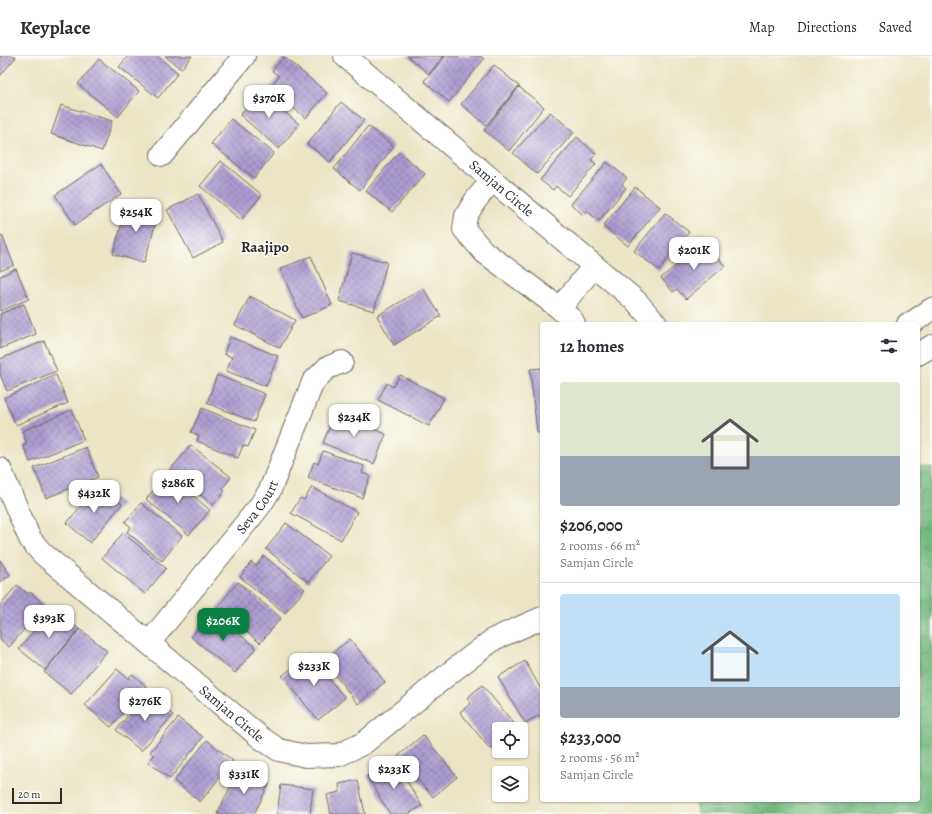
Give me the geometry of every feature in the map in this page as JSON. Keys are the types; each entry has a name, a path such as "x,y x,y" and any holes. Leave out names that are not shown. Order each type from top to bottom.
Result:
{"street":[{"path":"162,155 244,56"},
{"name":"Samjan Circle","path":"345,56 636,301 654,322"},
{"path":"492,180 475,201 466,216 464,229 484,252 560,308 573,322"},
{"path":"560,308 594,266"},
{"path":"913,322 932,309"},
{"path":"920,353 932,346"},
{"name":"Seva Court","path":"148,643 259,507 270,490 312,382 327,368 342,362"},
{"name":"Samjan Circle","path":"0,469 30,539 42,553 261,738 279,750 306,756 339,755 364,743 494,639 540,619"}],"green space":[{"path":"920,466 932,468 932,814 698,814 695,802 920,802"}],"building":[{"path":"0,56 16,57 0,76"},
{"path":"128,56 157,56 178,73 158,98 119,67"},
{"path":"165,56 192,56 181,69"},
{"path":"407,56 444,56 429,74"},
{"path":"445,56 481,56 484,59 449,102 424,81"},
{"path":"284,57 327,93 306,118 269,88 279,76 272,71"},
{"path":"99,59 139,91 118,117 78,84"},
{"path":"494,65 519,86 486,125 461,104"},
{"path":"519,87 544,107 509,151 484,130"},
{"path":"256,88 299,124 279,149 240,115 248,105 244,102"},
{"path":"341,102 364,120 330,162 307,144"},
{"path":"61,105 112,121 102,151 51,134"},
{"path":"550,112 574,132 537,174 513,153"},
{"path":"231,119 274,153 254,178 211,144"},
{"path":"368,126 394,146 360,190 334,169"},
{"path":"577,137 596,154 591,160 596,164 568,196 556,186 553,190 540,180"},
{"path":"399,152 425,174 392,212 366,191"},
{"path":"221,161 262,195 241,220 200,186"},
{"path":"607,162 627,178 622,184 626,188 599,221 587,211 583,215 571,204"},
{"path":"101,164 121,194 75,225 55,195"},
{"path":"635,187 660,207 628,246 603,226"},
{"path":"198,194 223,242 193,258 167,210"},
{"path":"128,203 159,212 144,263 113,254"},
{"path":"665,213 689,232 659,270 634,251"},
{"path":"2,235 14,265 0,271 0,236"},
{"path":"704,242 725,266 686,299 677,289 673,292 661,278"},
{"path":"352,253 387,262 374,311 339,301"},
{"path":"311,256 332,305 302,318 280,269"},
{"path":"16,269 29,299 0,311 0,276"},
{"path":"423,288 441,316 394,345 377,316"},
{"path":"250,296 295,320 280,348 235,325"},
{"path":"24,304 36,334 0,349 0,314"},
{"path":"230,337 278,356 266,386 226,371 232,357 224,354"},
{"path":"44,341 57,371 7,391 0,374 0,359"},
{"path":"540,368 540,432 537,433 530,369"},
{"path":"56,375 68,403 16,425 4,398"},
{"path":"217,375 265,394 254,422 207,403"},
{"path":"400,375 444,398 429,426 378,400 387,383 393,387"},
{"path":"202,408 255,430 248,447 243,445 238,458 197,441 199,436 191,432"},
{"path":"72,410 84,440 30,462 23,445 27,444 22,431"},
{"path":"335,413 386,434 374,464 323,443"},
{"path":"191,445 231,477 222,489 225,491 213,505 170,470"},
{"path":"86,447 98,477 46,498 34,468"},
{"path":"323,451 364,466 362,473 370,476 362,498 308,478 314,462 318,464"},
{"path":"167,474 210,510 189,535 146,499"},
{"path":"98,485 122,504 90,543 67,523"},
{"path":"312,487 357,512 341,540 291,513 300,498 304,500"},
{"path":"141,503 182,536 162,561 127,532 131,527 125,522"},
{"path":"286,523 329,556 308,582 266,549"},
{"path":"123,533 166,568 145,594 102,558"},
{"path":"264,556 305,589 285,613 240,577 251,562 256,566"},
{"path":"0,560 10,575 0,582"},
{"path":"238,582 281,618 260,643 217,608"},
{"path":"17,585 28,594 30,592 45,605 9,647 0,639 0,605"},
{"path":"53,608 79,629 45,670 19,649"},
{"path":"212,611 256,648 235,673 191,637"},
{"path":"80,629 107,651 71,694 44,672"},
{"path":"350,639 385,682 358,704 323,660"},
{"path":"309,654 345,698 318,720 282,676"},
{"path":"525,661 540,687 540,715 524,722 498,677"},
{"path":"117,669 128,679 132,674 146,686 111,727 85,705"},
{"path":"482,685 513,722 492,722 492,747 490,749 460,712 471,703 467,698"},
{"path":"148,693 173,715 141,751 116,730"},
{"path":"178,718 203,737 170,779 148,762 154,755 150,752"},
{"path":"423,735 457,777 433,797 398,756"},
{"path":"207,740 233,761 200,802 174,781"},
{"path":"394,760 422,806 408,814 390,814 367,776"},
{"path":"239,769 269,784 254,814 217,814"},
{"path":"358,780 365,814 331,814 327,795 340,792 339,784"},
{"path":"281,785 313,789 310,814 277,814"}],"district":[{"name":"Raajipo","path":"265,247"}]}
